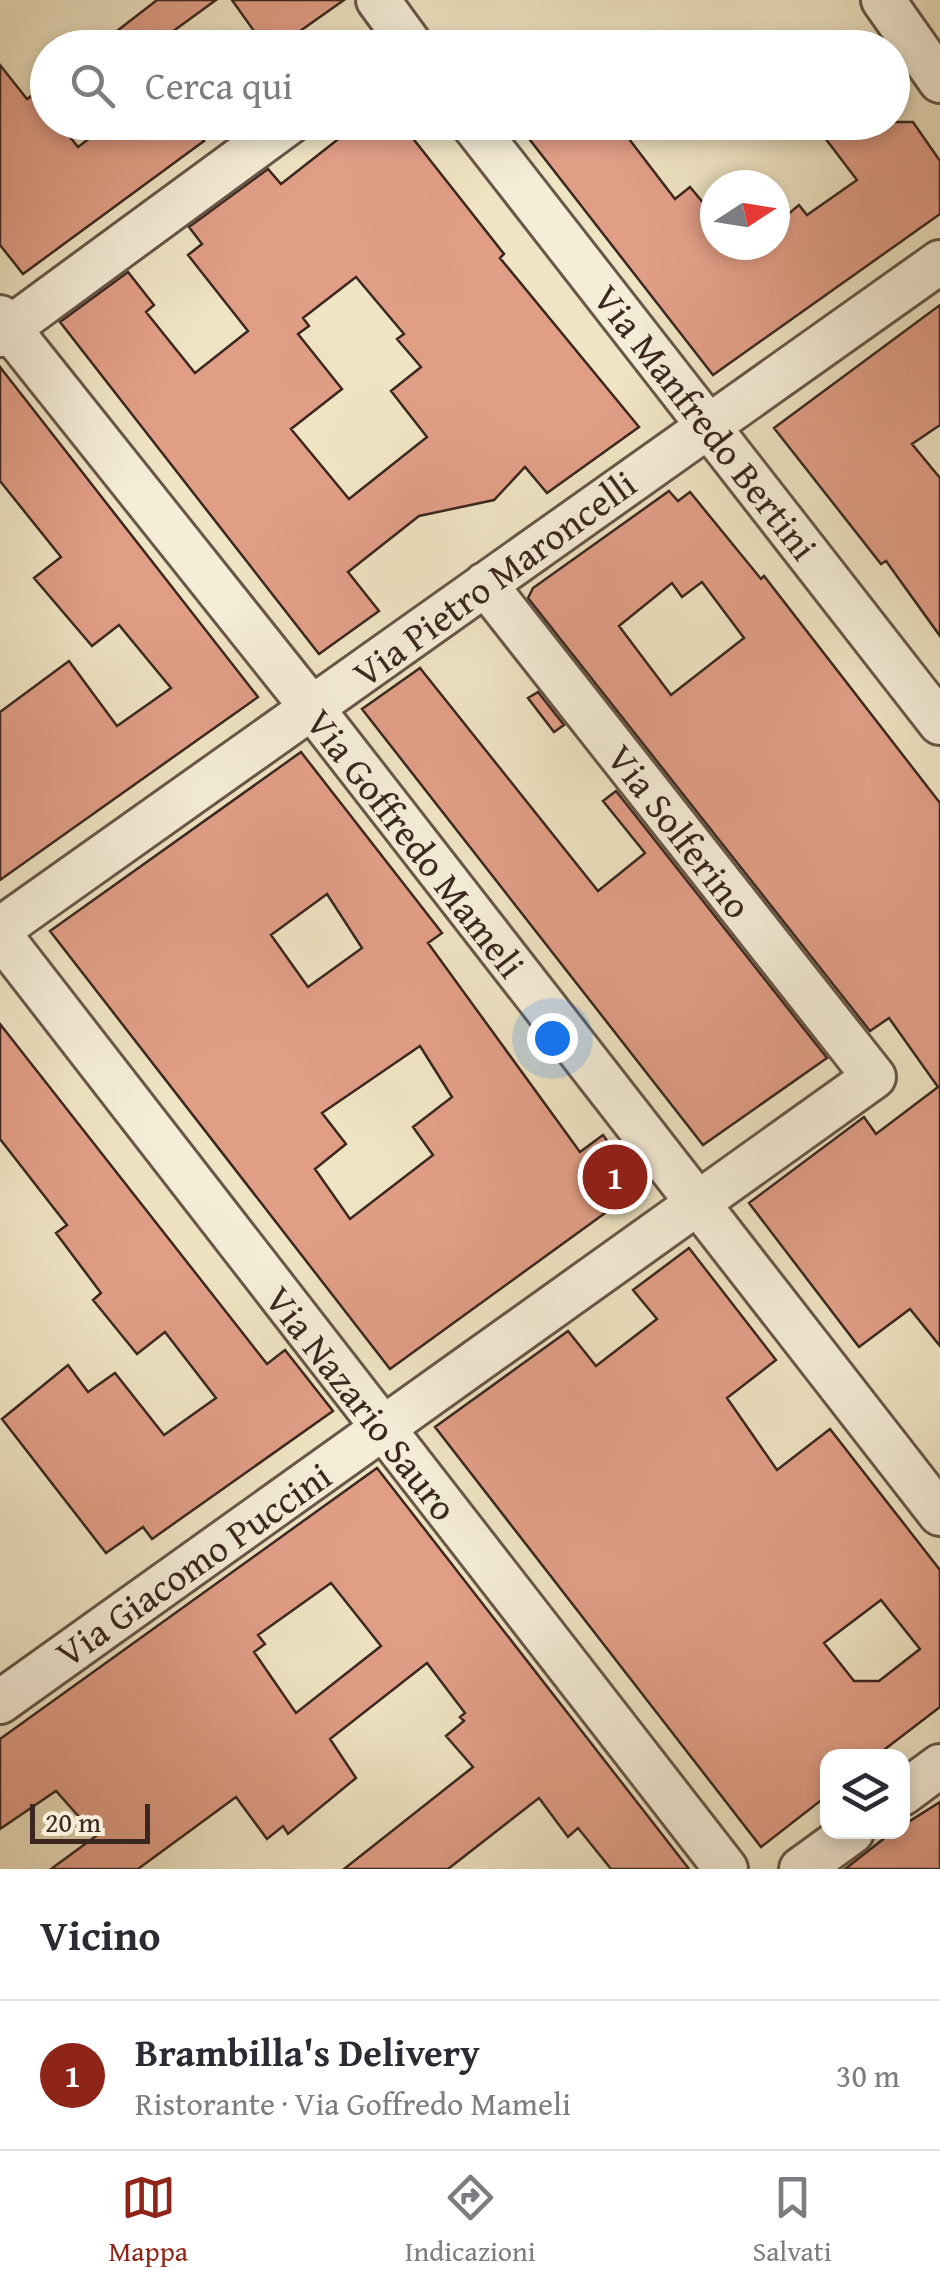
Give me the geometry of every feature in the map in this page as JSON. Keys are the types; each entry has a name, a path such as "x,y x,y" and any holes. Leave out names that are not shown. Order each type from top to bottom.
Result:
{"street":[{"path":"378,0 395,30"},
{"path":"883,0 904,30"},
{"path":"910,38 940,81"},
{"path":"3,327 265,140"},
{"name":"Via Manfredo Bertini","path":"485,140 940,722"},
{"name":"Via Pietro Maroncelli","path":"0,932 940,262"},
{"name":"Via Goffredo Mameli","path":"3,327 312,708 940,1514"},
{"name":"Via Solferino","path":"485,584 874,1077"},
{"name":"Via Nazario Sauro","path":"0,932 382,1430 726,1869"},
{"name":"Via Giacomo Puccini","path":"0,1702 874,1077"},
{"path":"910,1788 940,1766"},
{"path":"801,1869 842,1839"}],"building":[{"path":"157,0 216,0 175,30 118,30"},
{"path":"232,0 344,0 302,30 253,30"},
{"path":"0,65 27,99 30,97 30,140 72,140 78,147 87,140 204,141 23,274 0,245"},
{"path":"910,122 940,161 940,214 713,375 530,140 630,140 675,199 690,187 700,199 700,260 790,260 790,212 799,205 807,215 857,180 827,140 910,140"},
{"path":"337,140 414,140 504,254 500,258 639,427 547,493 525,467 494,500 419,516 348,572 379,611 319,654 60,322 128,272 154,305 146,312 195,373 248,331 188,255 202,244 189,227 268,169 281,184","holes":["356,277 404,334 397,339 421,367 391,391 427,437 349,499 291,429 342,389 298,334 309,326 303,318"]},
{"path":"940,305 940,425 912,444 940,478 940,636 886,561 881,564 774,428"},
{"path":"0,367 258,697 0,880 0,712 69,661 117,726 171,688 119,625 92,646 34,578 61,557 0,481"},
{"path":"669,491 678,501 690,492 761,579 764,576 940,803 940,1346 910,1309 859,1347 749,1203 864,1117 876,1134 938,1087 889,1018 870,1031 528,598 533,588","holes":["702,582 744,638 671,695 619,626 672,583 682,597"]},
{"path":"420,668 598,891 645,853 603,801 616,791 827,1058 703,1145 362,709"},
{"path":"538,692 564,725 554,732 528,698"},
{"path":"301,752 442,933 428,943 580,1152 603,1135 641,1187 390,1369 50,931","holes":["327,894 362,948 308,987 271,935","420,1046 452,1097 413,1127 433,1155 350,1219 315,1169 346,1144 322,1113"]},
{"path":"0,1024 267,1364 285,1350 333,1411 152,1539 143,1527 106,1553 2,1419 68,1365 88,1392 115,1373 164,1435 216,1398 165,1332 137,1354 93,1300 101,1293 56,1233 67,1225 0,1139"},
{"path":"689,1248 776,1360 727,1398 777,1470 830,1429 940,1570 940,1707 885,1749 820,1749 820,1801 761,1847 435,1427 568,1331 596,1366 657,1319 633,1290","holes":["881,1600 920,1649 879,1681 854,1681 824,1643"]},
{"path":"377,1468 689,1869 611,1869 578,1828 568,1837 539,1798 448,1869 344,1869 473,1767 446,1736 464,1721 460,1717 465,1713 427,1663 330,1739 356,1778 288,1834 283,1826 267,1839 236,1797 138,1869 51,1869 96,1836 56,1791 0,1829 0,1739","holes":["331,1583 381,1646 296,1713 254,1652 265,1644 258,1635"]},
{"path":"940,1802 940,1869 845,1869 883,1839 910,1839 910,1821"}],"place":[{"name":"Brambilla's Delivery","path":"615,1177"}]}
